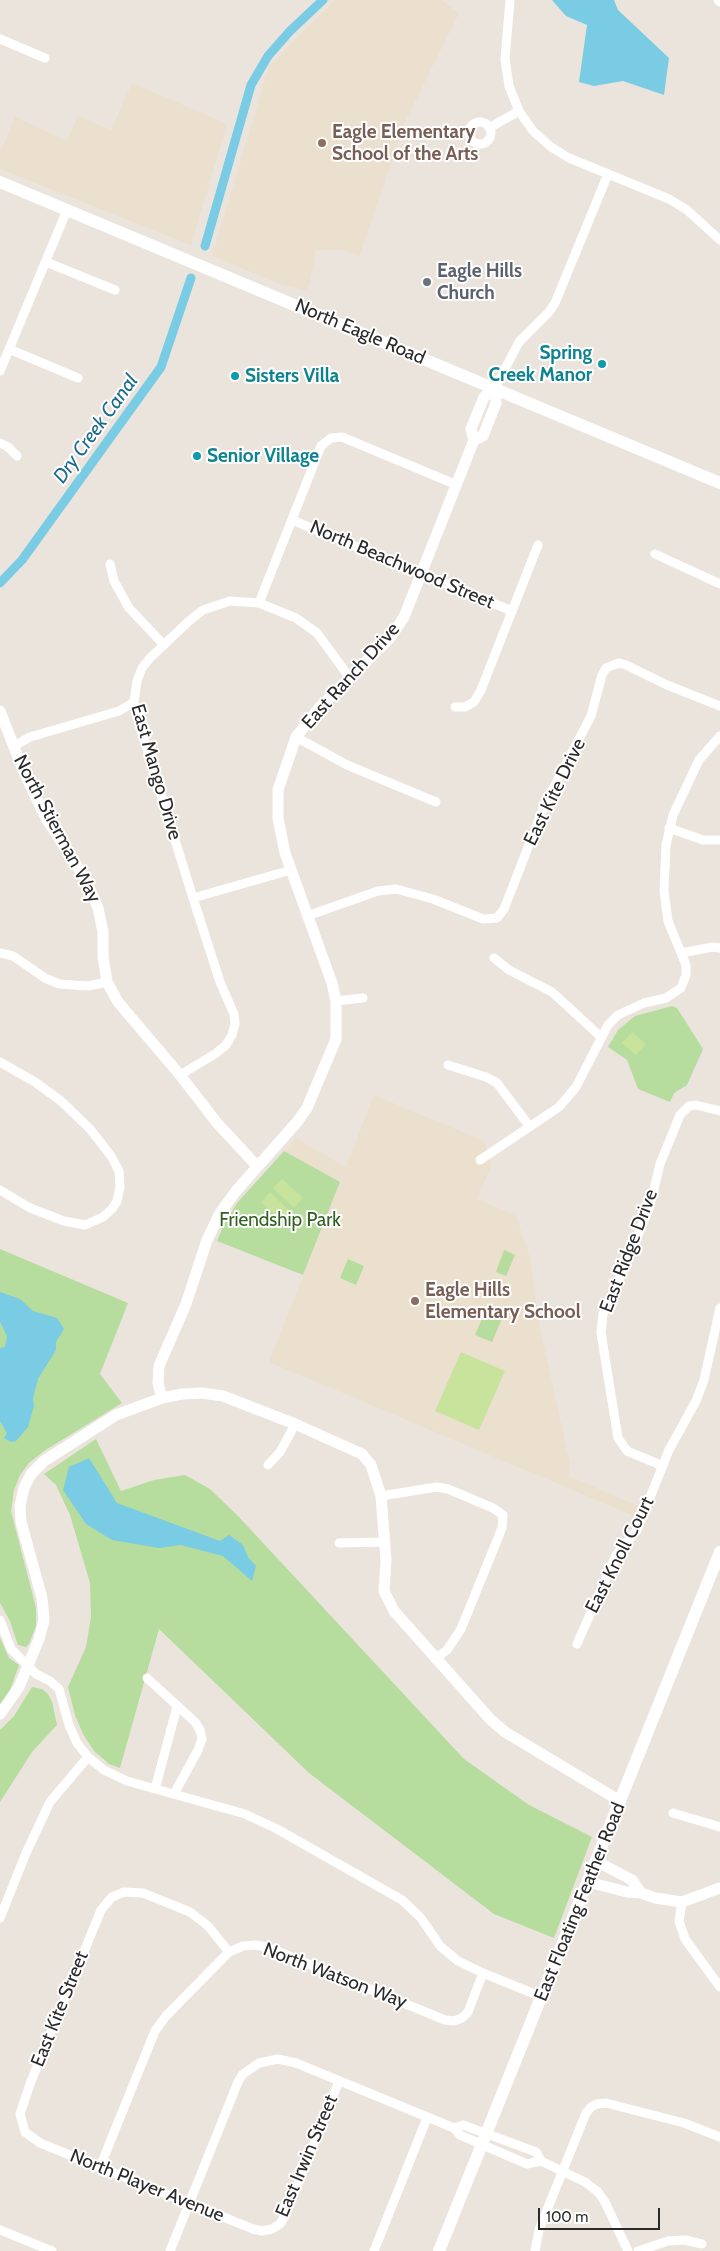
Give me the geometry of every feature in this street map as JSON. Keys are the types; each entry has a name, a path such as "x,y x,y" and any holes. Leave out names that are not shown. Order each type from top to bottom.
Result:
{"main road":[{"name":"North Eagle Road","path":"0,182 720,483"},
{"name":"East Floating Feather Road","path":"439,2251 720,1552"}],"street":[{"path":"510,0 505,59 509,86 519,111 533,131 551,147 569,158 669,199 687,210 720,240"},
{"path":"0,39 45,58"},
{"path":"489,128 519,111"},
{"path":"495,388 519,342 550,312 608,174"},
{"path":"0,371 67,210"},
{"path":"46,262 115,290"},
{"path":"9,349 78,378"},
{"name":"East Ranch Drive","path":"162,1398 158,1383 160,1366 186,1304 207,1240 220,1213 257,1166 297,1122 315,1093 336,1039 338,1020 332,983 285,853 278,818 278,790 296,737 319,708 390,638 404,617 474,440 483,436 496,403 495,388"},
{"path":"259,603 321,446 330,438 342,437 457,485"},
{"path":"0,443 8,447 17,456"},
{"name":"North Beachwood Street","path":"292,520 512,611"},
{"path":"455,707 466,707 474,702 538,545"},
{"path":"655,554 720,584"},
{"path":"110,564 114,581 129,608 164,645"},
{"name":"East Mango Drive","path":"180,1075 215,1054 226,1045 235,1024 234,1014 220,982 193,898 134,702 137,681 142,668 164,645 203,610 230,601 259,603 296,618 317,632 350,678"},
{"name":"East Kite Drive","path":"307,916 378,891 396,889 434,899 483,919 494,919 504,909 545,804 585,731 604,671 613,664 626,665 667,685 720,706"},
{"path":"14,746 30,737 119,711 134,702"},
{"name":"North Stierman Way","path":"0,710 14,746 48,820 85,878 98,908 103,932 103,956 108,982 118,1002 180,1075 216,1123 257,1166"},
{"path":"480,1160 550,1114 568,1097 581,1078 601,1036 618,1015 633,1007 673,995 681,988 686,975 686,965 668,921 664,891 666,845 669,828 699,760 720,736"},
{"path":"296,737 348,765 436,802"},
{"path":"669,828 703,840 720,840"},
{"path":"193,898 291,870"},
{"path":"681,953 713,947 720,948"},
{"path":"0,953 18,959 44,978 59,984 81,987 108,982"},
{"path":"494,958 510,970 552,992 601,1036"},
{"path":"336,1001 363,998"},
{"path":"0,1062 36,1082 61,1101 90,1129 111,1156 119,1171 120,1187 112,1209 103,1217 85,1225 64,1221 30,1208 0,1190"},
{"path":"448,1065 486,1077 497,1083 530,1127"},
{"name":"East Ridge Drive","path":"663,1466 627,1451 618,1438 601,1333 603,1314 650,1206 660,1164 680,1115 689,1106 702,1106 720,1111"},
{"name":"East Knoll Court","path":"577,1644 616,1555 637,1530 663,1466 693,1407 704,1380 720,1308"},
{"path":"0,1714 19,1687 39,1639 44,1620 42,1598 21,1522 20,1506 24,1488 31,1474 44,1461 116,1414 162,1398 202,1393 223,1396 294,1424 362,1454 371,1465 381,1496 386,1542 384,1591 388,1602 435,1659 505,1732 620,1802"},
{"path":"268,1466 280,1452 294,1424"},
{"path":"381,1496 438,1487 448,1489 493,1508 503,1515 502,1528 461,1629 447,1650 435,1659"},
{"path":"339,1543 386,1542"},
{"path":"0,1620 11,1649 59,1690 69,1725 78,1743 88,1757 104,1770 116,1777 228,1808 260,1820 402,1900 421,1918 440,1946 449,1954 483,1974 542,1997"},
{"path":"147,1678 194,1722 202,1738 198,1750 174,1794"},
{"path":"155,1789 177,1707"},
{"path":"0,1918 26,1853 50,1802 76,1768 88,1757"},
{"path":"673,1813 720,1827"},
{"path":"596,1861 632,1880 641,1893"},
{"path":"588,1882 627,1892 641,1893 655,1898 682,1902 720,1888"},
{"name":"East Kite Street","path":"25,2132 20,2114 22,2104 101,1910 106,1902 124,1892 143,1893 190,1912 208,1926 229,1952"},
{"path":"682,1902 679,1921 685,1939 720,1987"},
{"name":"North Watson Way","path":"229,1952 243,1946 267,1947 445,2020 454,2021 462,2018 468,2012 483,1974"},
{"path":"100,2168 155,2031 166,2016 229,1952"},
{"path":"170,2251 238,2082 243,2074 259,2063 268,2060 287,2060 454,2128 460,2134 536,2152 541,2161 585,2182 598,2192 605,2202 628,2251"},
{"name":"East Irwin Street","path":"272,2229 280,2224 285,2216 339,2081"},
{"path":"535,2251 539,2230 586,2113 596,2104 606,2103 684,2123 720,2137"},
{"path":"374,2251 427,2118"},
{"name":"North Player Avenue","path":"25,2132 40,2144 253,2229 262,2231 272,2229"},
{"path":"485,2139 527,2164 541,2161"},
{"path":"0,2230 52,2251"},
{"path":"638,2251 668,2241 685,2240 702,2244"}],"shaded area":[{"name":"Eagle Elementary School of the Arts","path":"335,0 441,0 459,13 405,122 359,257 342,250 316,250 310,282 306,290 280,284 212,256 269,66"},
{"path":"132,83 227,124 191,245 0,169 0,153 15,117 67,141 78,116 111,130"},
{"name":"Eagle Hills Elementary School","path":"374,1095 484,1141 492,1164 477,1199 516,1216 530,1258 540,1328 570,1464 569,1476 638,1506 634,1516 269,1362 340,1183 284,1151 296,1138 346,1167"}],"green space":[{"path":"672,1006 677,1008 703,1049 687,1085 674,1093 670,1102 638,1089 627,1060 608,1047 618,1030 635,1016"},
{"path":"632,1032 646,1044 636,1055 622,1043"},
{"name":"Friendship Park","path":"284,1151 340,1182 303,1275 217,1241 224,1224 237,1203"},
{"path":"282,1179 303,1198 294,1208 273,1188"},
{"path":"270,1192 291,1212 282,1222 261,1202"},
{"path":"0,1249 128,1303 100,1374 122,1403 44,1451 29,1463 20,1475 14,1490 11,1511 36,1608 36,1626 26,1647 18,1645 10,1621 0,1603"},
{"path":"504,1250 515,1255 506,1276 496,1272"},
{"path":"348,1259 364,1266 356,1285 340,1278"},
{"path":"487,1307 504,1314 492,1342 475,1335"},
{"path":"461,1352 505,1371 479,1430 435,1411"},
{"path":"96,1439 121,1491 154,1480 185,1475 210,1489 238,1516 464,1759 529,1805 592,1837 554,1938 494,1914 309,1773 159,1629 120,1768 109,1764 94,1751 83,1734 75,1715 68,1687 86,1647 91,1617 90,1583 70,1515 56,1485 44,1474"},
{"path":"0,1638 9,1658 19,1665 10,1690 0,1706"},
{"path":"32,1687 42,1689 48,1694 52,1702 57,1725 32,1752 0,1802 0,1730 14,1716"}],"water":[{"path":"552,0 614,0 618,10 669,58 664,95 623,81 594,86 579,82 587,25 566,16"},
{"path":"0,1292 20,1299 33,1311 57,1318 64,1329 56,1342 56,1350 38,1379 33,1398 34,1406 28,1427 16,1441 11,1442 4,1438 7,1433 0,1421 0,1348 5,1347 7,1336 0,1322"},
{"path":"89,1458 117,1503 220,1541 229,1535 243,1545 248,1557 256,1566 252,1581 223,1556 181,1545 159,1548 112,1540 86,1524 63,1490 69,1467"}],"waterway":[{"name":"Dry Creek Canal","path":"205,246 251,85 268,56 290,31 323,0"},
{"name":"Dry Creek Canal","path":"0,583 22,560 161,367 191,278"}],"place":[{"name":"Eagle Elementary School of the Arts","path":"322,143"},
{"name":"Eagle Hills Church","path":"427,282"},
{"name":"Spring Creek Manor","path":"602,364"},
{"name":"Sisters Villa","path":"235,376"},
{"name":"Senior Village","path":"197,456"},
{"name":"Eagle Hills Elementary School","path":"415,1301"}]}
